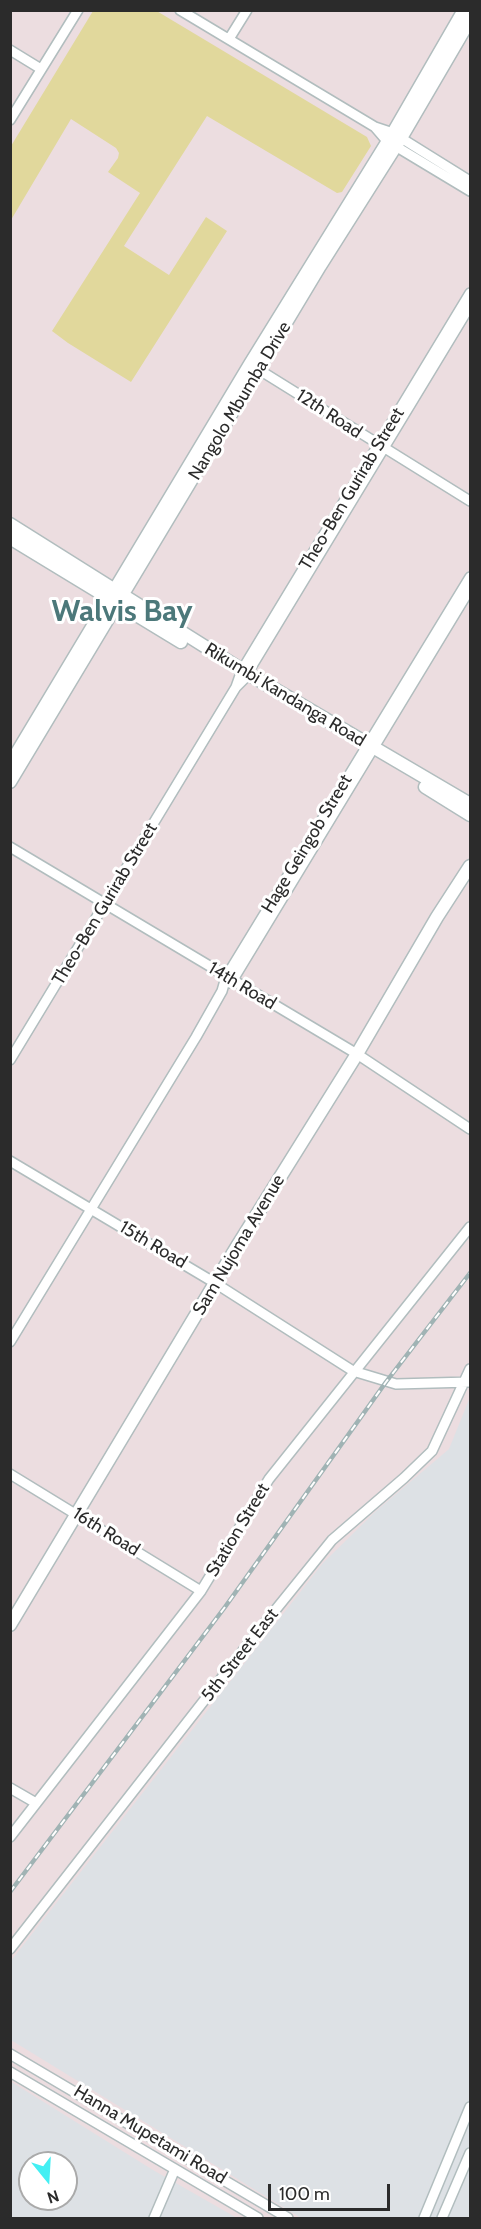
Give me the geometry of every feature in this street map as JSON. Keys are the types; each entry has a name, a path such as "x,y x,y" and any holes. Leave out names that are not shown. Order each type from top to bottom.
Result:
{"main road":[{"name":"Nangolo Mbumba Drive","path":"10,764 117,597 124,574 254,366 320,266 394,140 464,10"},
{"name":"Nangolo Mbumba Drive","path":"394,140 471,20"},
{"name":"Nangolo Mbumba Drive","path":"10,782 254,366"},
{"name":"Rikumbi Kandanga Road","path":"10,524 70,562 117,597"},
{"name":"Rikumbi Kandanga Road","path":"10,538 117,597 242,677 369,750 471,804"},
{"path":"70,562 83,562 114,579 124,574"},
{"name":"Rikumbi Kandanga Road","path":"369,750 471,815"},
{"name":"Sam Nujoma Avenue","path":"10,1625 215,1283 471,866"}],"street":[{"path":"10,120 78,10"},
{"path":"180,10 375,127 471,191"},
{"path":"229,39 247,10"},
{"path":"10,50 41,69"},
{"path":"394,140 471,181"},
{"name":"Theo-Ben Gurirab Street","path":"382,447 471,293"},
{"name":"Theo-Ben Gurirab Street","path":"10,1059 382,447 471,306"},
{"name":"12th Road","path":"254,366 471,501"},
{"name":"Hage Geingob Street","path":"10,1342 93,1209 471,577"},
{"name":"Hage Geingob Street","path":"369,750 471,589"},
{"name":"14th Road","path":"10,847 357,1054 471,1129"},
{"name":"15th Road","path":"10,1161 215,1283 353,1371 396,1384 467,1383"},
{"name":"Station Street","path":"10,1837 201,1591 269,1479 353,1371 471,1227"},
{"name":"5th Street East","path":"10,1949 332,1540 432,1451 467,1383 471,1369"},
{"name":"16th Road","path":"10,1474 201,1591"},
{"path":"10,1788 36,1803"},
{"name":"Hanna Mupetami Road","path":"10,2054 288,2218"},
{"name":"Hanna Mupetami Road","path":"10,2072 258,2218"},
{"path":"424,2218 471,2107"},
{"path":"155,2156 161,2145"},
{"path":"442,2218 471,2153"},
{"path":"154,2218 175,2169"}],"shaded area":[{"path":"155,10 367,137 371,146 342,192 337,193 207,116 124,246 169,275 206,217 227,231 131,382 52,331 140,193 108,172 118,158 119,153 116,148 71,119 11,220 11,146 93,11"},
{"path":"470,1397 470,2218 301,2218 11,2040 10,1962 323,1563 375,1512 449,1449"},
{"path":"10,2081 153,2170 237,2218 11,2218"}],"railway":[{"path":"10,1892 225,1607 386,1382 470,1273"}],"district":[{"name":"Walvis Bay","path":"122,612"}]}
